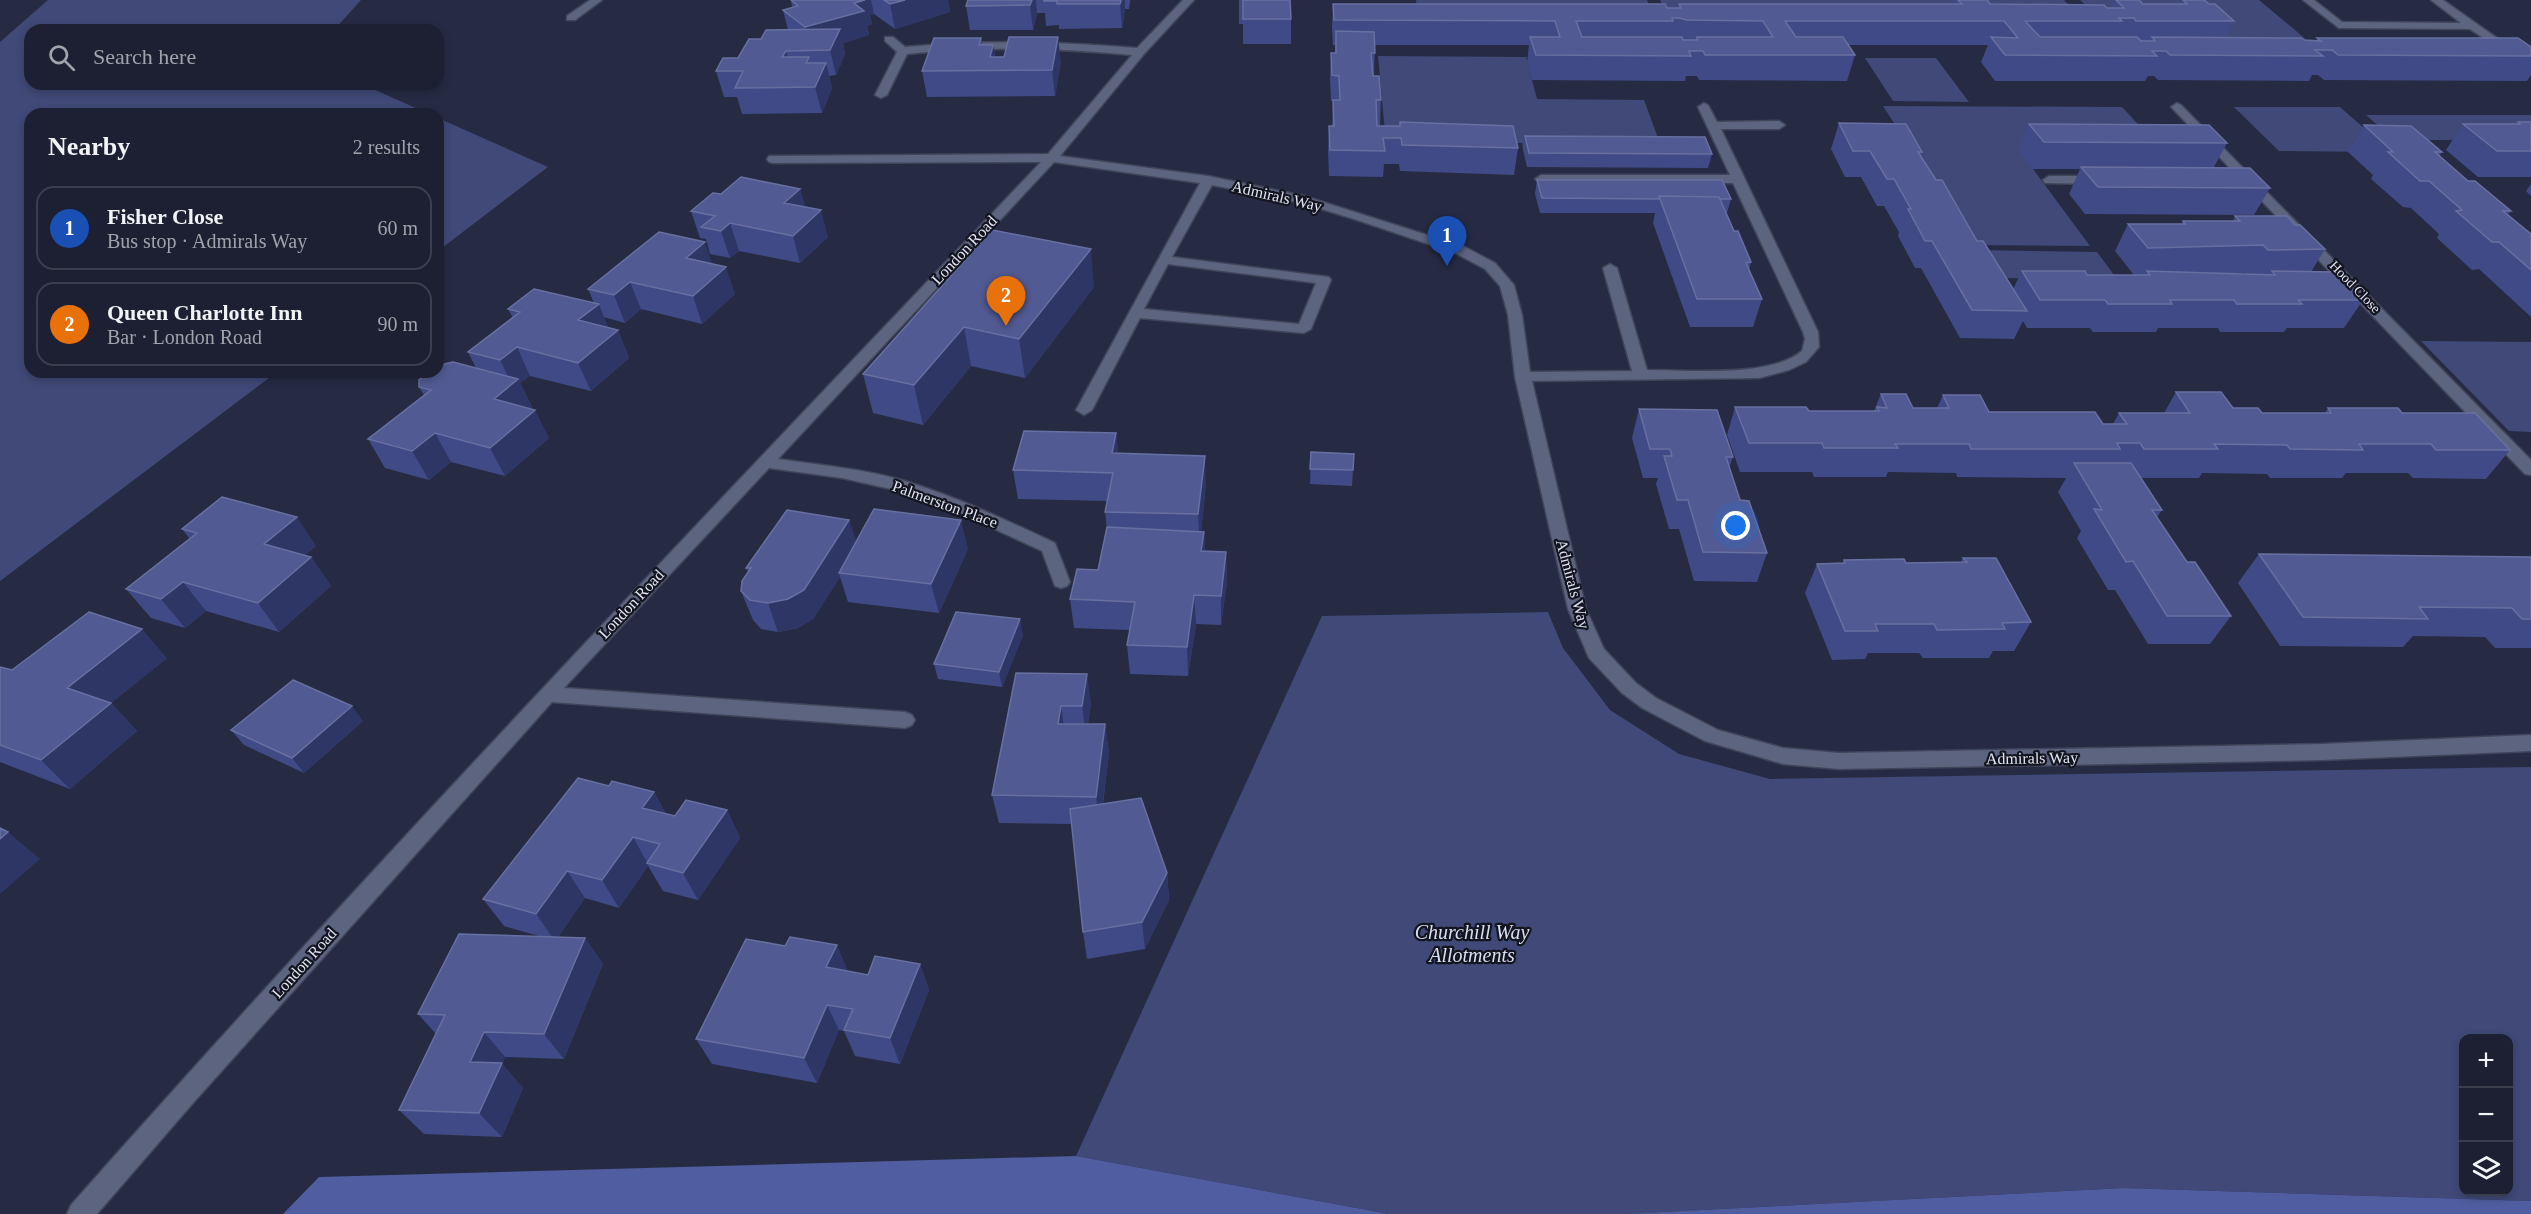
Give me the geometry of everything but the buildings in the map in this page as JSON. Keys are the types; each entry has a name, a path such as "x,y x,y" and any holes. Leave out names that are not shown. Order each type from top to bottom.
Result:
{"street":[{"path":"571,18 597,0"},
{"name":"London Road","path":"81,1214 184,1095 547,694 1051,158 1140,52 1189,0"},
{"path":"2308,0 2339,26 2472,26"},
{"path":"2436,0 2531,67"},
{"path":"889,39 903,51 927,48 1050,46 1140,52"},
{"path":"881,95 903,51"},
{"path":"1523,377 1759,373 1795,363 1810,351 1813,340 1807,325 1704,107"},
{"name":"Hood Close","path":"2177,107 2531,470"},
{"path":"1713,126 1779,125"},
{"name":"Admirals Way","path":"773,159 1051,158 1208,180 1304,200 1359,216 1460,249 1490,266 1507,285 1515,315 1523,377 1577,609 1596,654 1629,688 1649,703 1712,736 1784,756 1839,761 2322,752 2531,743"},
{"path":"1541,179 1738,179"},
{"path":"1084,410 1208,180"},
{"path":"2049,180 2108,180"},
{"path":"2226,181 2250,181"},
{"path":"1137,313 1304,329 1324,280 1165,260"},
{"path":"1610,268 1641,376"},
{"name":"Palmerston Place","path":"764,462 874,479 917,490 971,511 1049,547 1061,582"},
{"path":"547,694 905,720"}],"green space":[{"path":"48,0 361,0 339,24 24,24 24,90 375,90 416,108 24,108 24,378 269,378 0,581 0,42"},
{"path":"1416,0 1647,0 1652,11 1417,10"},
{"path":"1660,0 2064,0 2078,14 1667,14"},
{"path":"2080,0 2259,0 2320,51 2226,51 2094,13"},
{"path":"1378,56 1526,57 1537,99 1644,100 1658,138 1702,151 1523,150 1522,143 1386,143"},
{"path":"1865,58 1936,58 1969,102 1893,101"},
{"path":"1883,106 2122,107 2149,136 2019,150 2090,246 1973,245"},
{"path":"2234,107 2340,107 2381,143 2376,152 2279,151"},
{"path":"2366,115 2531,115 2531,140 2395,140"},
{"path":"444,121 548,167 444,246"},
{"path":"1974,250 2097,252 2117,279 1991,278"},
{"path":"2421,341 2531,342 2531,432 2509,431"},
{"name":"Churchill Way Allotments","path":"1548,612 1563,648 1610,710 1679,754 1770,779 2531,767 2531,1201 2124,1188 1624,1214 1389,1214 1076,1156 1322,616"}],"shaded area":[{"path":"1076,1156 1389,1214 283,1214 319,1177"},
{"path":"2124,1188 2531,1201 2531,1214 1624,1214"}],"place":[{"name":"Fisher Close","path":"1447,266"},
{"name":"Queen Charlotte Inn","path":"1006,326"}]}
